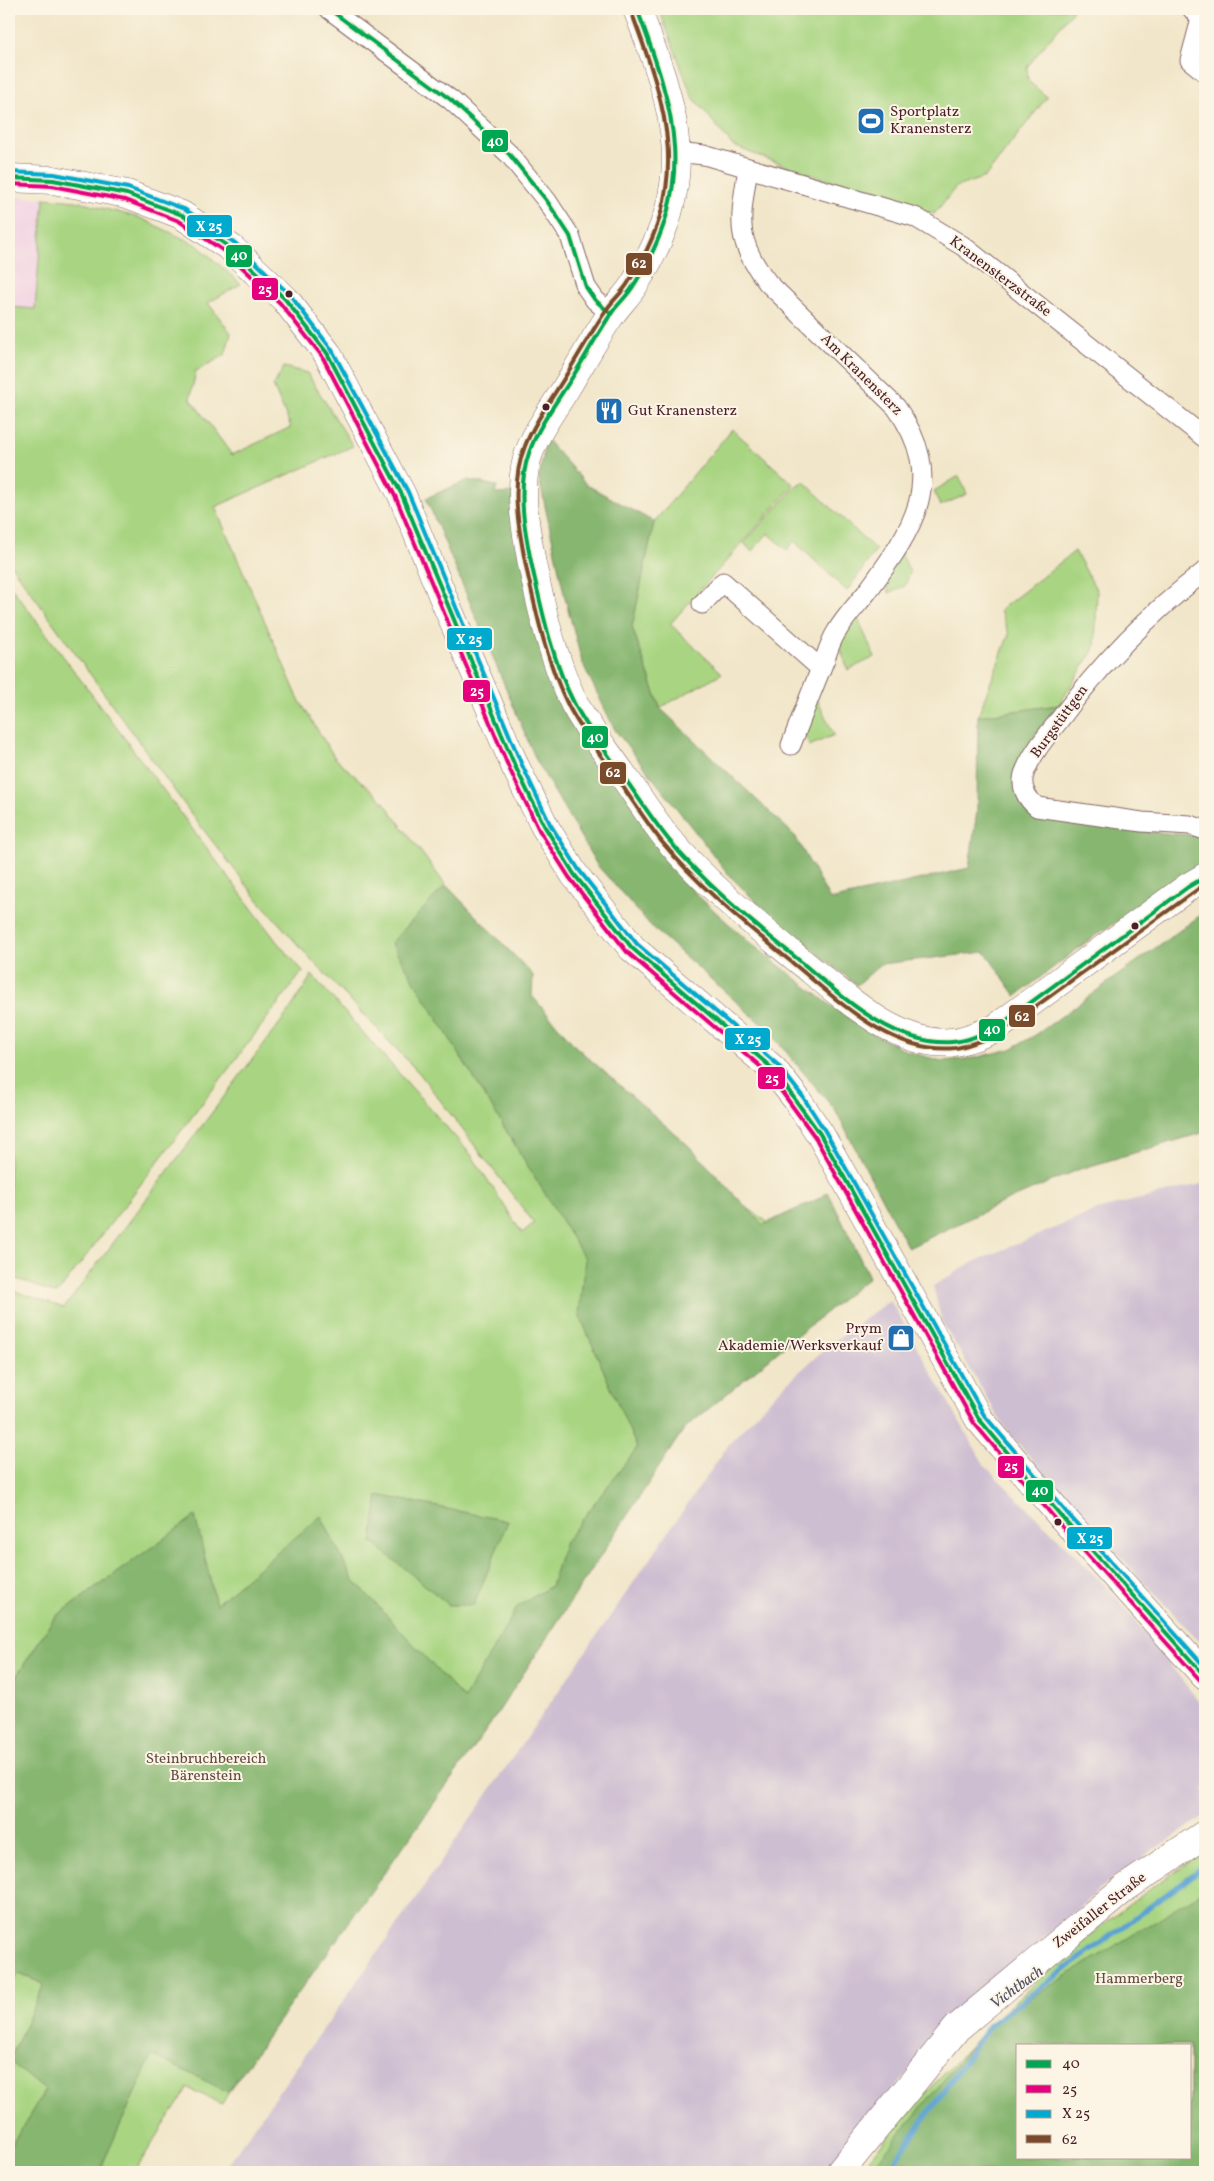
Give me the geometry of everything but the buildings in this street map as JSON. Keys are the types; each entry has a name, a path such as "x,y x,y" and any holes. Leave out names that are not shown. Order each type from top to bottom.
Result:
{"main road":[{"path":"637,9 662,73 673,113 677,152 674,196 659,242 633,287 611,314 537,434 528,457 523,489 529,545 540,600 559,667 575,705 597,739 668,838 719,893 776,941 878,1021 912,1038 950,1043 974,1037 996,1028 1188,887 1205,877"},
{"path":"9,178 53,180 127,194 182,215 231,248 285,299 315,336 349,393 402,495 515,766 545,827 574,874 632,948 773,1069 798,1100 820,1134 979,1419 1063,1518 1205,1676"},
{"name":"Zweifaller Straße","path":"840,2172 957,2028 1125,1888 1205,1834"}],"street":[{"path":"329,9 451,100 509,154 547,201 570,236 586,287 611,314"},
{"path":"1192,9 1201,19 1190,60 1205,72"},
{"name":"Kranensterzstraße","path":"677,152 704,155 915,217 963,246 1205,438"},
{"name":"Am Kranensterz","path":"748,168 741,212 743,241 752,263 768,283 896,407 911,427 920,458 922,489 917,510 899,547 836,632 791,744"},
{"name":"Burgstüttgen","path":"1205,571 1168,599 1116,652 1071,704 1037,749 1024,775 1023,787 1028,800 1037,807 1142,822 1190,825 1205,830"},
{"path":"702,604 724,582 820,669"}],"shaded area":[{"path":"9,196 44,198 35,309 9,307"},
{"path":"1205,1183 1205,1647 1073,1507 1005,1428 942,1322 933,1286 969,1264 1100,1209"},
{"path":"890,1300 985,1466 1113,1593 1205,1709 1205,1816 1114,1877 949,2022 827,2172 222,2172 397,1925 729,1444 776,1393 829,1345"}],"green space":[{"name":"Sportplatz Kranensterz","path":"659,9 1074,9 1027,67 1028,81 1047,97 985,177 956,187 934,214 794,169 733,146 692,96"},
{"name":"Steinbruchbereich Bärenstein","path":"44,198 76,201 140,218 197,245 241,284 208,303 231,333 225,355 196,371 190,398 232,455 291,427 273,386 284,367 307,373 353,446 215,507 299,700 335,758 383,801 535,1005 667,1151 773,1226 705,1398 296,1974 222,2104 188,2088 134,2172 9,2172 9,1695 195,1517 54,1618 9,1688 9,1289 64,1308 289,1011 312,975 472,1156 522,1233 534,1223 420,1074 307,955 260,902 195,819 9,562 9,307 35,309"},
{"path":"732,429 794,485 670,624 722,673 660,708 632,627 654,522"},
{"path":"546,439 587,485 654,522 632,627 660,708 795,836 830,900 969,868 977,811 978,716 1059,705 1028,745 1018,772 1021,806 1035,816 1139,831 1205,836 1205,864 1093,937 1016,996 985,952 881,964 857,985 771,916 730,876 615,730 582,662 565,598 539,478"},
{"path":"959,476 967,494 940,506 934,491"},
{"path":"468,480 497,486 495,494 513,493 530,601 658,847 697,895 749,942 838,1011 871,1033 909,1052 942,1061 975,1058 1011,1049 1037,1034 1205,912 1205,1132 1080,1169 999,1204 908,1248 835,1110 767,1029 652,927 597,865 536,760 426,498"},
{"path":"804,482 876,550 847,591 794,541 787,550 768,533 752,552 744,543 797,485"},
{"path":"1075,551 1097,591 1095,647 1059,705 978,716 1009,634 1000,610"},
{"path":"901,553 910,572 905,586 889,593 884,577"},
{"path":"9,584 277,942 303,971 57,1294 9,1276"},
{"path":"856,615 875,657 848,670 842,653 840,638"},
{"path":"816,697 834,735 809,746 804,731"},
{"path":"446,885 533,975 532,996 576,1047 689,1146 763,1225 820,1198 828,1192 869,1277 684,1429 489,1726 228,2092 152,2055 99,2172 9,2172 9,2144 12,2144 45,2090 9,2061 44,1984 19,1974 9,1985 9,1688 54,1618 195,1516 216,1604 321,1516 352,1578 464,1699 518,1606 551,1586 565,1542 637,1448 579,1314 585,1259 391,943"},
{"path":"378,1495 508,1521 474,1605 449,1605 372,1542"},
{"name":"Hammerberg","path":"1205,1852 1205,2172 858,2172 936,2082 977,2039 1019,1998 1107,1921"},
{"name":"Hammerberg","path":"1205,1890 1205,2172 869,2172 989,2024"}],"waterway":[{"name":"Vichtbach","path":"887,2172 990,2025 1205,1866"}],"transit line":[{"name":"40","path":"329,9 451,100 509,154 547,201 570,236 586,287 595,300 611,314"},
{"name":"40","path":"637,9 662,82 670,115 674,148 673,181 667,214 654,248 634,285 613,311 538,432 529,453 523,482 522,497 527,542 554,655 567,687 589,729 668,839 697,871 728,900 760,929 866,1014 886,1026 907,1035 929,1041 958,1041 996,1028 1188,887 1205,877"},
{"name":"62","path":"631,11 656,82 664,116 668,148 667,181 661,213 648,247 628,283 609,306 534,427 525,446 517,476 516,492 521,540 539,622 554,673 583,731 662,842 722,904 845,1006 865,1020 886,1033 908,1042 931,1048 955,1048 972,1044 999,1033 1205,884"},
{"path":"9,172 54,174 128,188 184,209 235,243 290,295 332,350 408,492 521,763 550,824 579,870 637,944 778,1065 803,1097 825,1131 984,1415 1068,1514 1205,1667"},
{"name":"40","path":"9,178 53,180 127,194 182,215 231,248 285,299 327,353 402,495 515,766 545,827 574,874 632,948 773,1069 820,1134 979,1419 1063,1518 1205,1676"},
{"name":"25","path":"9,184 52,186 125,200 179,221 227,253 280,303 322,356 396,498 509,768 539,830 569,877 627,952 768,1073 815,1137 974,1423 1058,1522 1200,1680"}],"place":[{"name":"Sportplatz Kranensterz","path":"871,121"},
{"name":"Gut Kranensterz","path":"609,411"},
{"name":"Prym Akademie/Werksverkauf","path":"901,1338"}]}
